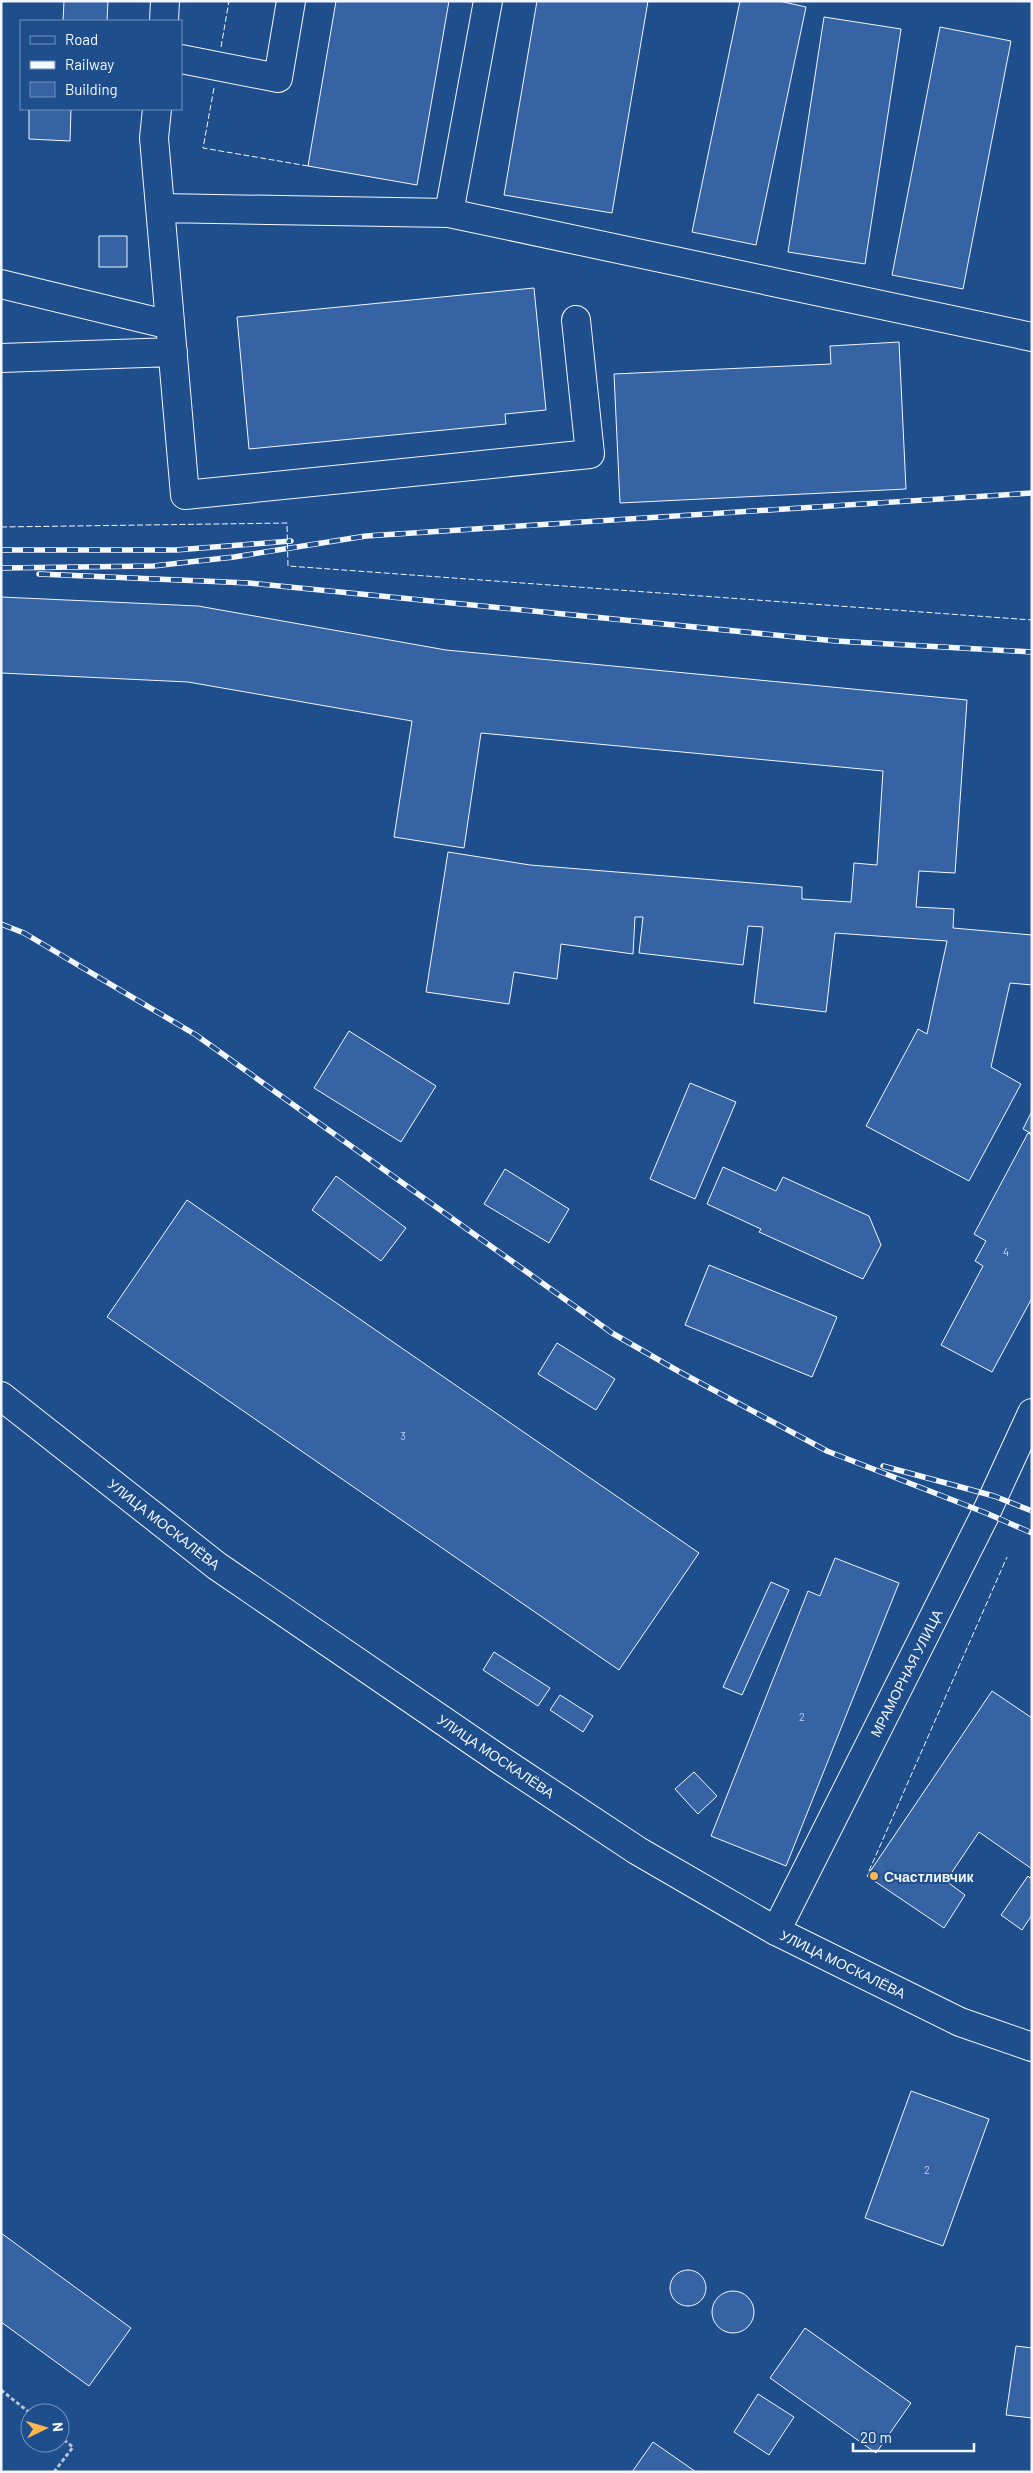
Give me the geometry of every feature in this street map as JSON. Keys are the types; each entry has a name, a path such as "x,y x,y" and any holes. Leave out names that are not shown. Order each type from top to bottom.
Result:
{"main road":[{"path":"164,20 165,1"},
{"path":"182,59 278,78 292,1"},
{"path":"449,213 488,1"},
{"path":"156,110 154,138 185,495 590,454 576,320"},
{"path":"160,208 449,213 1032,337"},
{"path":"1,284 170,324"},
{"path":"1,358 173,352"},
{"name":"УЛИЦА МОСКАЛЁВА","path":"1,1396 225,1571 495,1756 638,1851 776,1931 960,2022 1032,2046"},
{"name":"МРАМОРНАЯ УЛИЦА","path":"776,1931 986,1513 1032,1413"}],"path":[{"path":"1,2390 20,2405"},
{"path":"54,2472 68,2453"}],"building":[{"path":"64,1 108,1 107,20 63,20"},
{"path":"336,1 449,1 417,185 308,166"},
{"path":"537,1 648,1 612,213 504,195"},
{"path":"740,1 779,1 806,7 756,245 692,232"},
{"path":"824,17 901,29 865,264 788,252"},
{"path":"940,27 1011,41 963,289 892,275"},
{"path":"29,110 71,110 70,141 29,139"},
{"path":"99,236 127,236 127,267 99,267"},
{"path":"534,288 546,410 505,414 506,424 249,449 237,317"},
{"path":"899,342 906,489 620,503 614,374 831,364 830,346"},
{"path":"1,597 198,606 446,650 967,700 955,873 919,871 916,907 954,909 953,928 1032,935 1032,985 1010,983 991,1067 1021,1084 969,1181 866,1126 918,1029 927,1034 947,941 835,933 826,1012 754,1003 763,927 748,926 743,965 639,953 643,917 635,917 633,954 561,944 557,979 514,972 509,1004 426,992 448,852 530,865 802,887 802,899 851,902 854,863 877,865 883,771 481,733 464,848 394,837 412,721 188,682 1,673"},
{"path":"349,1031 436,1086 401,1142 314,1088"},
{"path":"690,1083 736,1102 695,1199 650,1179"},
{"path":"1032,1111 1032,1134 1023,1129"},
{"path":"1028,1133 1032,1135 1032,1298 992,1372 941,1345 983,1266 975,1261 986,1241 974,1234"},
{"path":"723,1167 776,1191 783,1177 869,1216 881,1245 863,1279 759,1232 761,1229 707,1204"},
{"path":"505,1169 569,1209 549,1243 484,1204"},
{"path":"336,1176 406,1228 381,1261 312,1210"},
{"path":"187,1200 699,1553 619,1670 107,1317"},
{"path":"709,1265 837,1317 812,1377 685,1325"},
{"path":"557,1343 615,1379 596,1410 538,1374"},
{"path":"835,1558 899,1583 786,1866 711,1836 808,1591 820,1596"},
{"path":"771,1582 789,1590 742,1695 723,1687"},
{"path":"494,1652 550,1688 538,1706 483,1670"},
{"path":"992,1691 1032,1718 1032,1869 979,1832 946,1881 965,1895 944,1928 867,1876"},
{"path":"560,1695 593,1716 583,1732 550,1710"},
{"path":"694,1772 717,1796 698,1814 675,1789"},
{"path":"1032,1875 1032,1915 1022,1930 1001,1915 1028,1876 1030,1878"},
{"path":"911,2091 989,2119 943,2246 865,2218"},
{"path":"1,2233 131,2328 89,2386 1,2322"},
{"path":"688,2270 695,2271 701,2275 705,2281 705,2295 701,2301 695,2305 688,2306 681,2305 675,2301 671,2295 670,2288 671,2281 675,2275 681,2271"},
{"path":"729,2291 737,2291 748,2297 754,2312 748,2327 737,2333 729,2333 718,2327 712,2316 712,2308 718,2297"},
{"path":"805,2328 911,2403 876,2453 770,2378"},
{"path":"1016,2346 1032,2348 1032,2418 1006,2415"},
{"path":"758,2394 794,2417 769,2455 734,2432"},
{"path":"653,2442 696,2472 632,2472"}],"railway":[{"path":"1,568 153,566 234,557 366,536 1032,493"},
{"path":"1,550 176,550 291,541"},
{"path":"39,574 249,583 836,641 1032,652"},
{"path":"1,924 24,933 196,1035 612,1333 678,1371 827,1451 1032,1533"},
{"path":"883,1466 994,1496 1032,1511"}],"fence":[{"path":"221,47 229,1"},
{"path":"214,88 203,148 308,166"},
{"path":"1,527 287,523 288,566 1032,620"},
{"path":"869,1871 1007,1557"}],"place":[{"name":"Счастливчик","path":"874,1876"}]}
